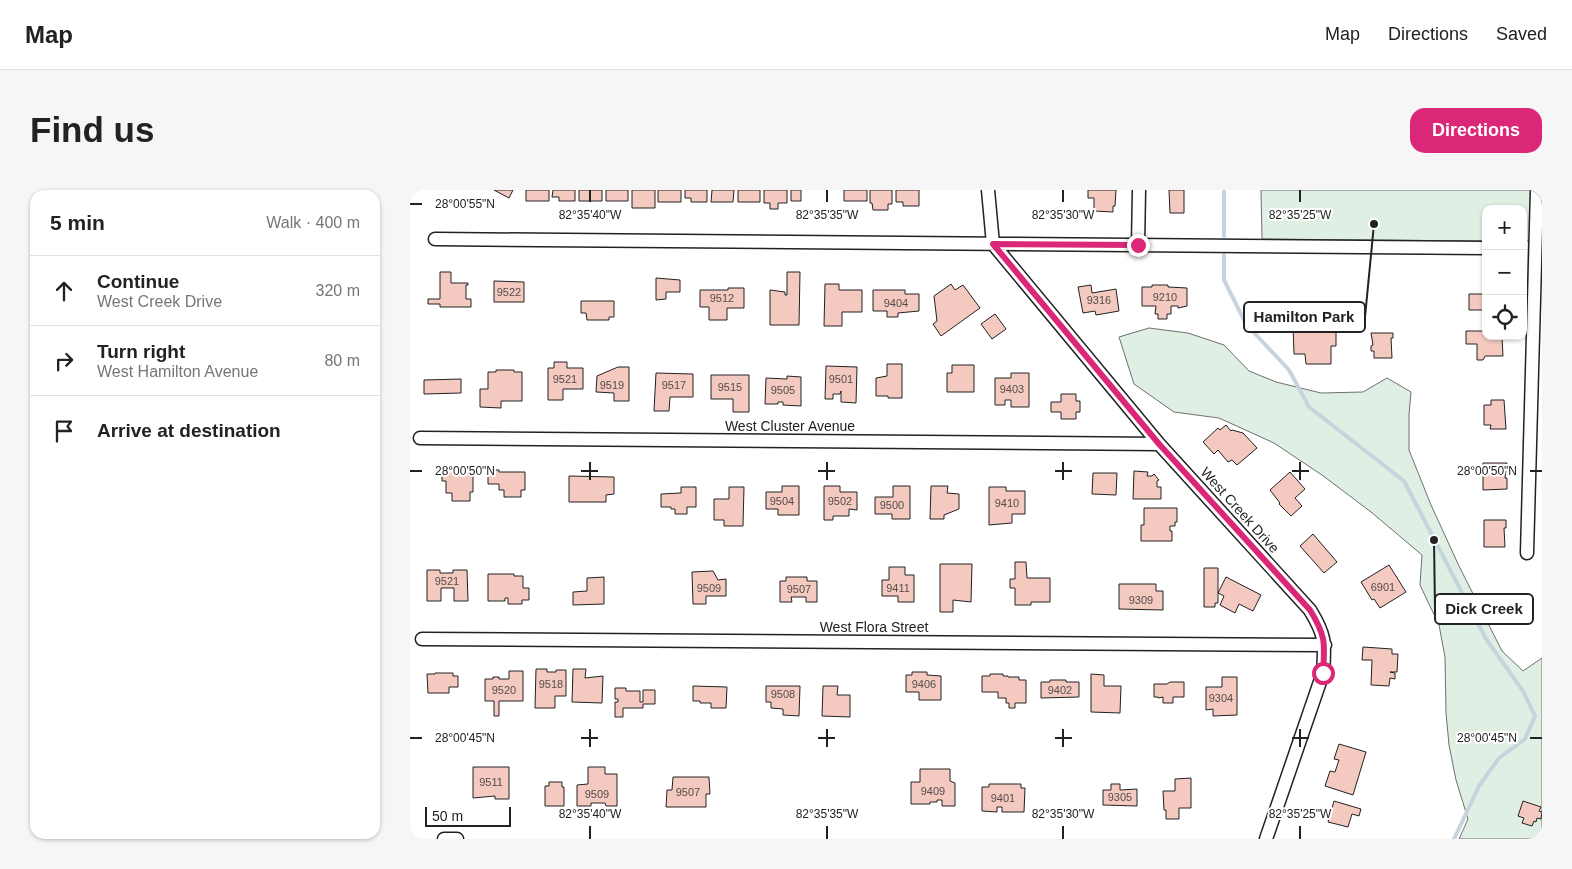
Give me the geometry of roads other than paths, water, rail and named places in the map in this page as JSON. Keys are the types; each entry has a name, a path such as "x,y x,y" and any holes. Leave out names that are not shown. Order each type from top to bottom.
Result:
{"street":[{"path":"988,190 993,244"},
{"path":"1138,245 1139,190"},
{"path":"1527,553 1533,248 1537,190"},
{"path":"435,239 1482,248"},
{"name":"West Creek Drive","path":"993,244 1159,444 1310,610 1320,626 1325,645 1323,673 1266,839"},
{"name":"West Cluster Avenue","path":"420,438 1159,444"},
{"name":"West Flora Street","path":"422,639 1325,645"},
{"path":"444,839 457,839"}],"waterway":[{"path":"1224,190 1224,236"},
{"path":"1224,255 1224,280 1246,324 1289,370 1309,407 1404,481 1486,639 1523,691 1535,716 1525,739 1499,758 1479,786 1454,839"}],"place":[{"name":"Hamilton Park","path":"1374,224"},
{"name":"Dick Creek","path":"1434,540"}]}
